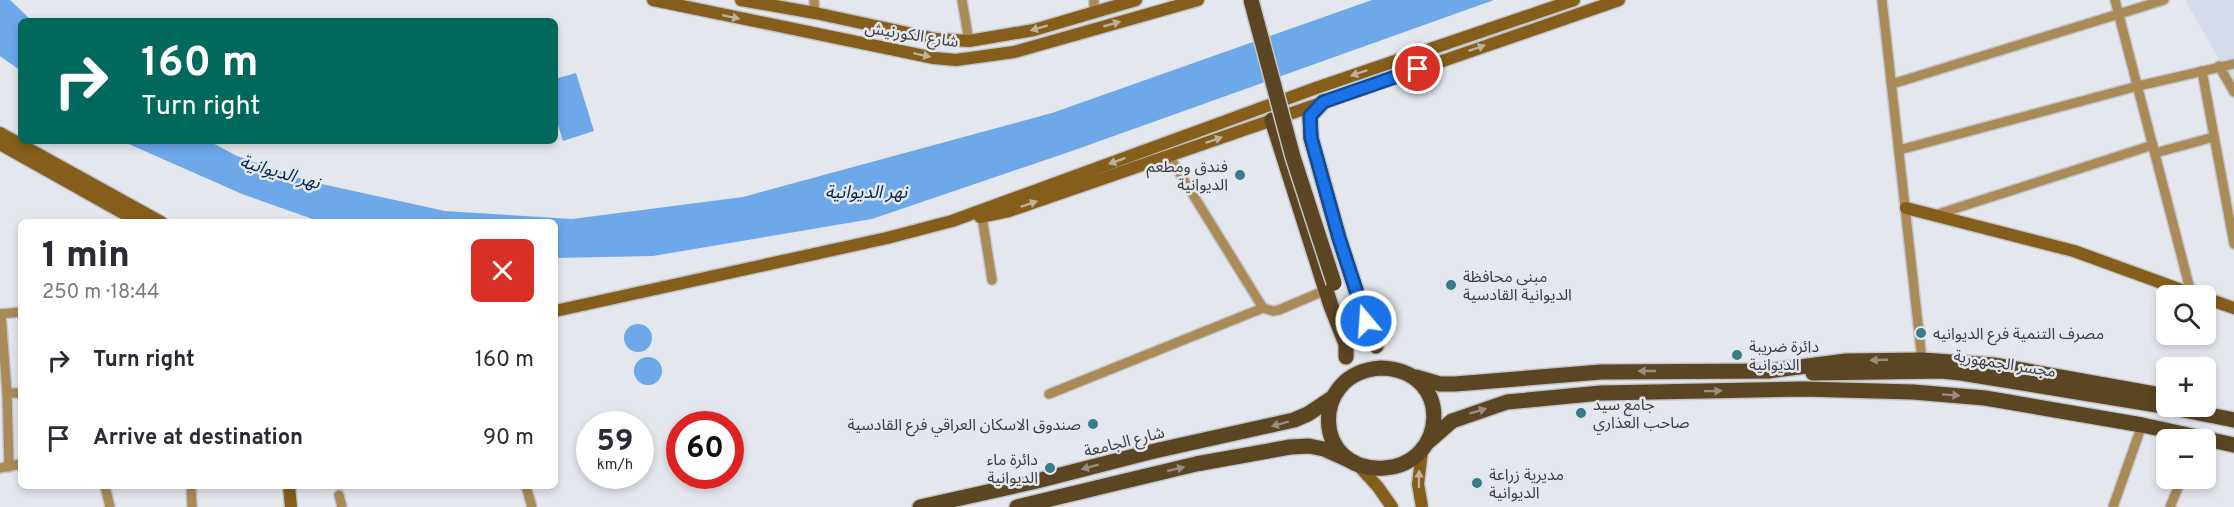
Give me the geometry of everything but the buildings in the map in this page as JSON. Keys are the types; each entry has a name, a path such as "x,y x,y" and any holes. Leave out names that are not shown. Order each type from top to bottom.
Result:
{"main road":[{"name":"شارع الكورنيش","path":"656,0 945,60 980,58 1014,52 1198,0"},
{"name":"شارع الكورنيش","path":"741,0 777,6 814,6 950,41 969,41 1013,34 1094,6 1136,0"},
{"path":"1251,0 1293,157 1347,322 1349,346 1328,420 1330,435 1338,449 1378,487 1392,507"},
{"path":"1261,0 1334,284"},
{"path":"952,221 1009,211 1168,156 1270,112 1316,88 1574,0"},
{"path":"558,310 887,238 952,221 1270,112 1323,102 1619,0"},
{"path":"775,26 777,6"},
{"path":"1013,34 1014,52"},
{"path":"945,60 950,41"},
{"path":"1316,88 1323,102"},
{"path":"1323,102 1310,116 1311,138 1339,238 1376,346"},
{"path":"1270,112 1334,284 1376,346 1398,369"},
{"path":"0,133 18,143"},
{"path":"0,144 135,219"},
{"path":"20,144 156,219"},
{"path":"1906,208 2074,251 2170,285"},
{"path":"2216,302 2234,308"},
{"path":"1334,395 1352,378 1366,370 1381,368 1398,369 1440,384 1455,384 1601,372 1768,371 1846,361 1922,360 1994,365 2156,394"},
{"name":"مجسر الجمهورية","path":"1768,371 1840,374 1989,387 2234,429"},
{"name":"مجسر الجمهورية","path":"1788,389 1863,377 1941,371 2163,406 2234,420"},
{"path":"1416,377 1424,386 1432,402 1432,428 1425,446 1418,484 1422,507"},
{"path":"1017,507 1197,464 1290,447 1309,446 1372,468 1398,466 1411,460 1452,421 1507,402 1601,393 1788,389 1913,392 1985,398 2159,429"},
{"name":"شارع الجامعة","path":"920,507 1037,481 1149,452 1284,423 1308,414 1334,395"},
{"path":"2216,407 2234,411"},
{"path":"2216,442 2234,445"},
{"path":"289,489 291,507"},
{"path":"295,489 297,507"}],"street":[{"path":"962,0 969,41"},
{"path":"1882,0 1922,360"},
{"path":"2115,0 2192,285"},
{"path":"1892,84 2164,0"},
{"path":"1899,150 2138,86 2234,64"},
{"path":"2219,66 2234,92"},
{"path":"2202,70 2234,244"},
{"path":"1935,216 2154,149 2214,137"},
{"path":"1168,156 1263,308"},
{"path":"982,217 992,280"},
{"path":"1049,394 1263,308 1279,310 1334,284"},
{"path":"4,467 7,393 0,314 18,312"},
{"path":"7,393 18,393"},
{"path":"2113,507 2142,425"},
{"path":"106,489 110,507"},
{"path":"191,489 192,507"},
{"path":"527,489 532,507"},
{"path":"2170,507 2177,489"},
{"path":"339,495 342,507"}],"shaded area":[{"path":"2185,0 2234,0 2234,85"}],"water":[{"path":"0,0 10,0 29,18 18,18 18,69 0,56"},
{"name":"نهر الديوانية","path":"1372,0 1494,0 1069,152 872,219 653,256 558,258 558,219 313,219 242,194 129,144 215,144 237,156 308,181 445,211 572,219 743,197 1052,113"},
{"path":"576,73 594,131 563,141 558,125 558,78"},
{"path":"638,324 648,328 652,338 648,348 638,352 628,348 624,338 628,328"},
{"path":"648,357 658,361 662,371 658,381 648,385 638,381 634,371 638,361"}],"place":[{"name":"فندق ومطعم الديوانية","path":"1240,175"},
{"name":"مبنى محافظة الديوانية القادسية","path":"1451,285"},
{"name":"مصرف التنمية فرع الديوانيه","path":"1921,333"},
{"name":"دائرة ضريبة الديوانية","path":"1737,355"},
{"name":"جامع سيد صاحب العذاري","path":"1581,413"},
{"name":"صندوق الاسكان العراقي فرع القادسية","path":"1093,424"},
{"name":"دائرة ماء الديوانية","path":"1050,468"},
{"name":"مديرية زراعة الديوانية","path":"1477,483"}],"route":[{"path":"1366,321 1339,238 1311,138 1310,116 1323,102 1418,69"}]}
